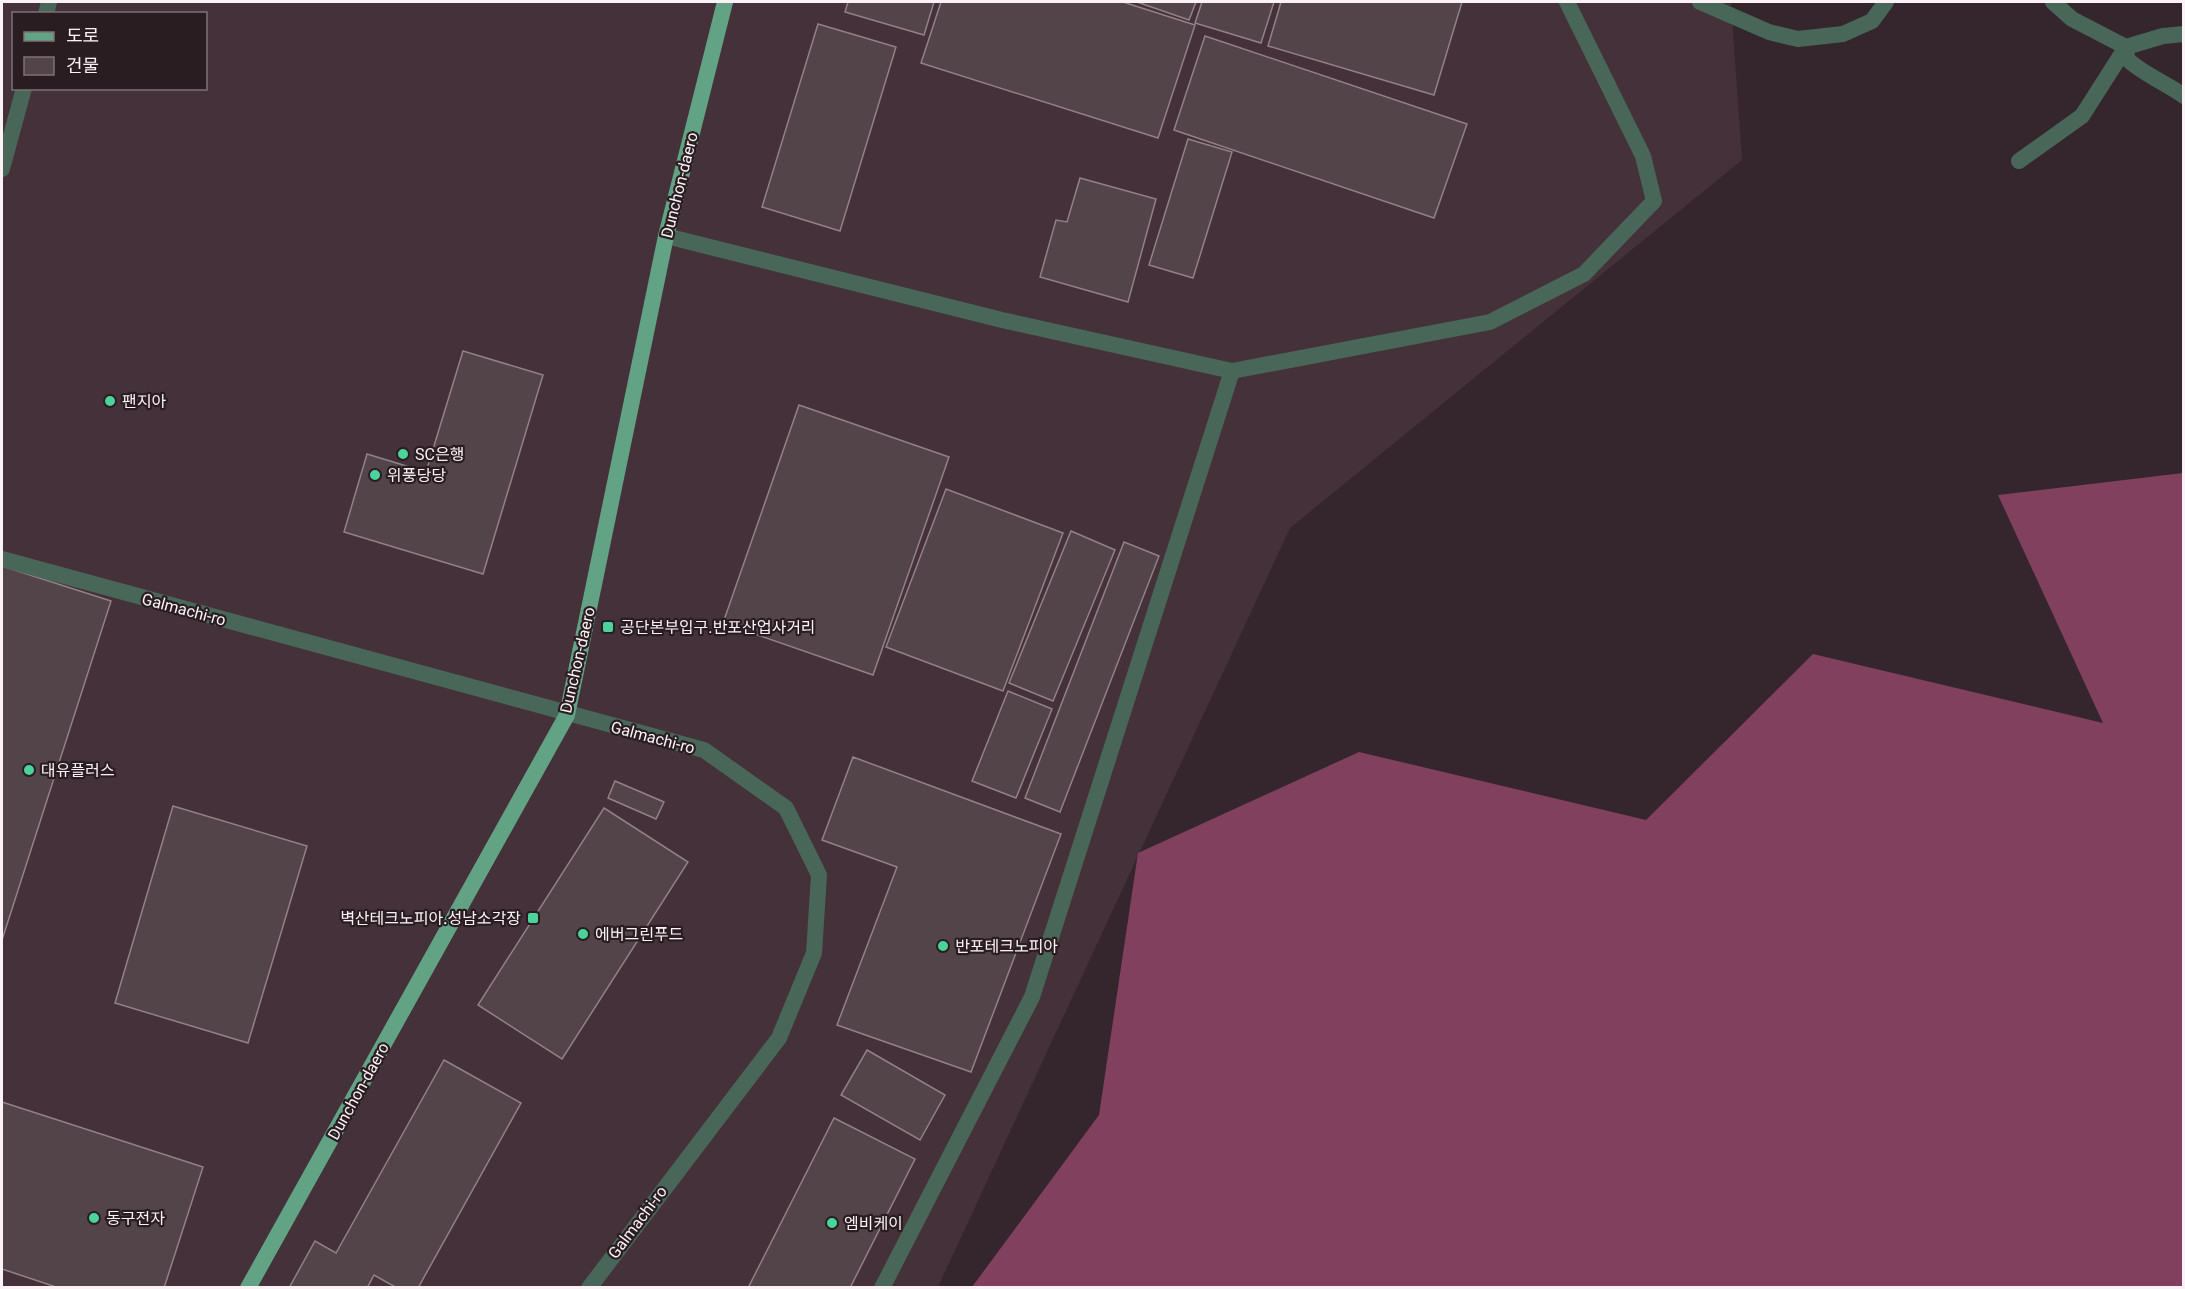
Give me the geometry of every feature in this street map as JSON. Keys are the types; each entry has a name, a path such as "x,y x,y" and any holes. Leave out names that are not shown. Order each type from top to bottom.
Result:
{"main road":[{"name":"Dunchon-daero","path":"248,1287 567,715 666,236 725,2"}],"street":[{"path":"666,236 1002,320 1232,371 1490,321 1584,274 1654,201 1643,156 1567,2"},
{"path":"1700,2 1769,32 1797,39 1844,34 1872,21 1886,2"},
{"path":"2053,2 2072,20 2126,47"},
{"path":"2019,161 2082,116 2126,47 2163,36 2184,34"},
{"path":"2126,47 2127,59 2141,73 2170,86 2184,96"},
{"path":"2,169 23,90"},
{"path":"882,1287 1032,997 1232,371"},
{"name":"Galmachi-ro","path":"2,559 567,715 704,750 786,807 819,875 814,952 779,1038 589,1287"}],"shaded area":[{"path":"2,2 1731,2 1742,160 1290,528 938,1287 2,1288"},
{"path":"2183,473 2183,1287 972,1287 1099,1115 1138,853 1359,752 1646,820 1813,654 2103,723 1998,495"}],"building":[{"path":"848,2 934,2 924,35 845,12"},
{"path":"941,2 1123,2 1195,25 1158,138 921,63"},
{"path":"1137,2 1196,2 1189,20"},
{"path":"1202,2 1274,2 1261,43 1195,23"},
{"path":"1281,2 1462,2 1434,95 1268,46"},
{"path":"818,24 896,47 840,231 762,207"},
{"path":"1205,36 1467,124 1434,218 1174,130"},
{"path":"1188,139 1232,152 1193,278 1149,265"},
{"path":"1080,178 1156,199 1128,302 1040,277 1056,220 1067,222"},
{"path":"463,351 543,375 483,574 344,532 367,454 426,472"},
{"path":"799,405 949,457 873,675 723,623"},
{"path":"946,489 1063,533 1003,691 886,647"},
{"path":"1071,531 1115,550 1053,701 1009,683"},
{"path":"1124,542 1159,556 1060,812 1025,798"},
{"name":"대유플러스","path":"2,566 111,601 2,940"},
{"path":"1008,691 1052,709 1016,798 972,781"},
{"name":"반포테크노피아","path":"853,757 1061,834 971,1072 837,1025 897,867 822,840"},
{"path":"615,781 664,802 656,819 608,798"},
{"path":"173,806 307,846 248,1043 115,1003"},
{"name":"에버그린푸드","path":"604,808 688,862 562,1059 478,1005"},
{"path":"867,1050 945,1095 920,1140 841,1095"},
{"path":"444,1060 521,1103 418,1288 397,1288 374,1275 367,1288 289,1288 315,1241 336,1253"},
{"name":"동구전자","path":"2,1102 203,1167 164,1288 59,1288 2,1269"},
{"name":"엠비케이","path":"834,1118 915,1159 850,1288 748,1288"}],"place":[{"name":"팬지아","path":"110,401"},
{"name":"SC은행","path":"403,454"},
{"name":"위풍당당","path":"375,475"},
{"name":"공단본부입구.반포산업사거리","path":"608,627"},
{"name":"대유플러스","path":"29,770"},
{"name":"벽산테크노피아.성남소각장","path":"533,918"},
{"name":"에버그린푸드","path":"583,934"},
{"name":"반포테크노피아","path":"943,946"},
{"name":"동구전자","path":"94,1218"},
{"name":"엠비케이","path":"832,1223"}]}
